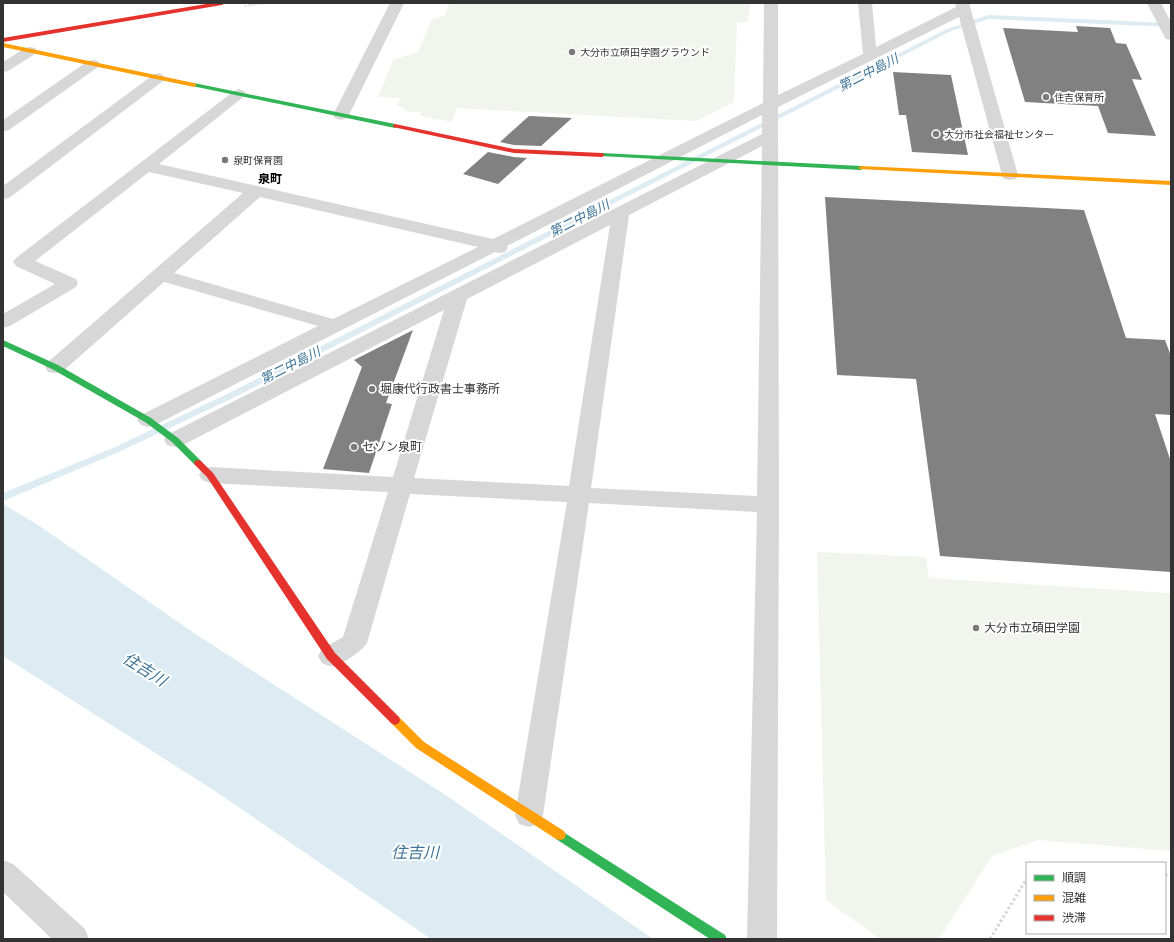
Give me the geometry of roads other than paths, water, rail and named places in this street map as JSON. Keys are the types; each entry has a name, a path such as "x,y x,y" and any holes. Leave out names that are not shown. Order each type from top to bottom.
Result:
{"street":[{"path":"3,40 222,3"},
{"path":"341,115 397,3"},
{"path":"762,939 768,504 771,3"},
{"path":"865,3 870,55"},
{"path":"1154,3 1167,28"},
{"path":"175,440 620,214 713,161 770,121 870,55 966,15 1010,175"},
{"path":"3,46 514,151 1171,183"},
{"path":"3,68 30,51"},
{"path":"3,127 93,64"},
{"path":"3,194 158,78"},
{"path":"3,322 69,283 22,262 239,94"},
{"path":"148,420 334,325 673,159 770,121"},
{"path":"146,166 497,246"},
{"path":"55,367 256,191"},
{"path":"529,815 579,494 620,214"},
{"path":"161,274 334,325"},
{"path":"331,656 354,643 458,296"},
{"path":"3,343 55,367 148,420 175,440 210,474 331,656 420,745 721,939"},
{"path":"210,474 768,504"},
{"path":"3,873 74,939"}],"water":[{"name":"住吉川","path":"3,504 38,525 194,633 447,796 653,939 431,939 215,791 3,656"}],"waterway":[{"name":"第二中島川","path":"3,497 116,450 232,395 949,30 988,17 1171,25"}],"place":[{"name":"大分市立碩田学園グラウンド","path":"572,52"},
{"name":"住吉保育所","path":"1046,97"},
{"name":"大分市社会福祉センター","path":"936,134"},
{"name":"泉町保育園","path":"225,160"},
{"name":"堀康代行政書士事務所","path":"372,389"},
{"name":"セゾン泉町","path":"354,447"},
{"name":"大分市立碩田学園","path":"976,628"}],"district":[{"name":"泉町","path":"270,179"}]}
